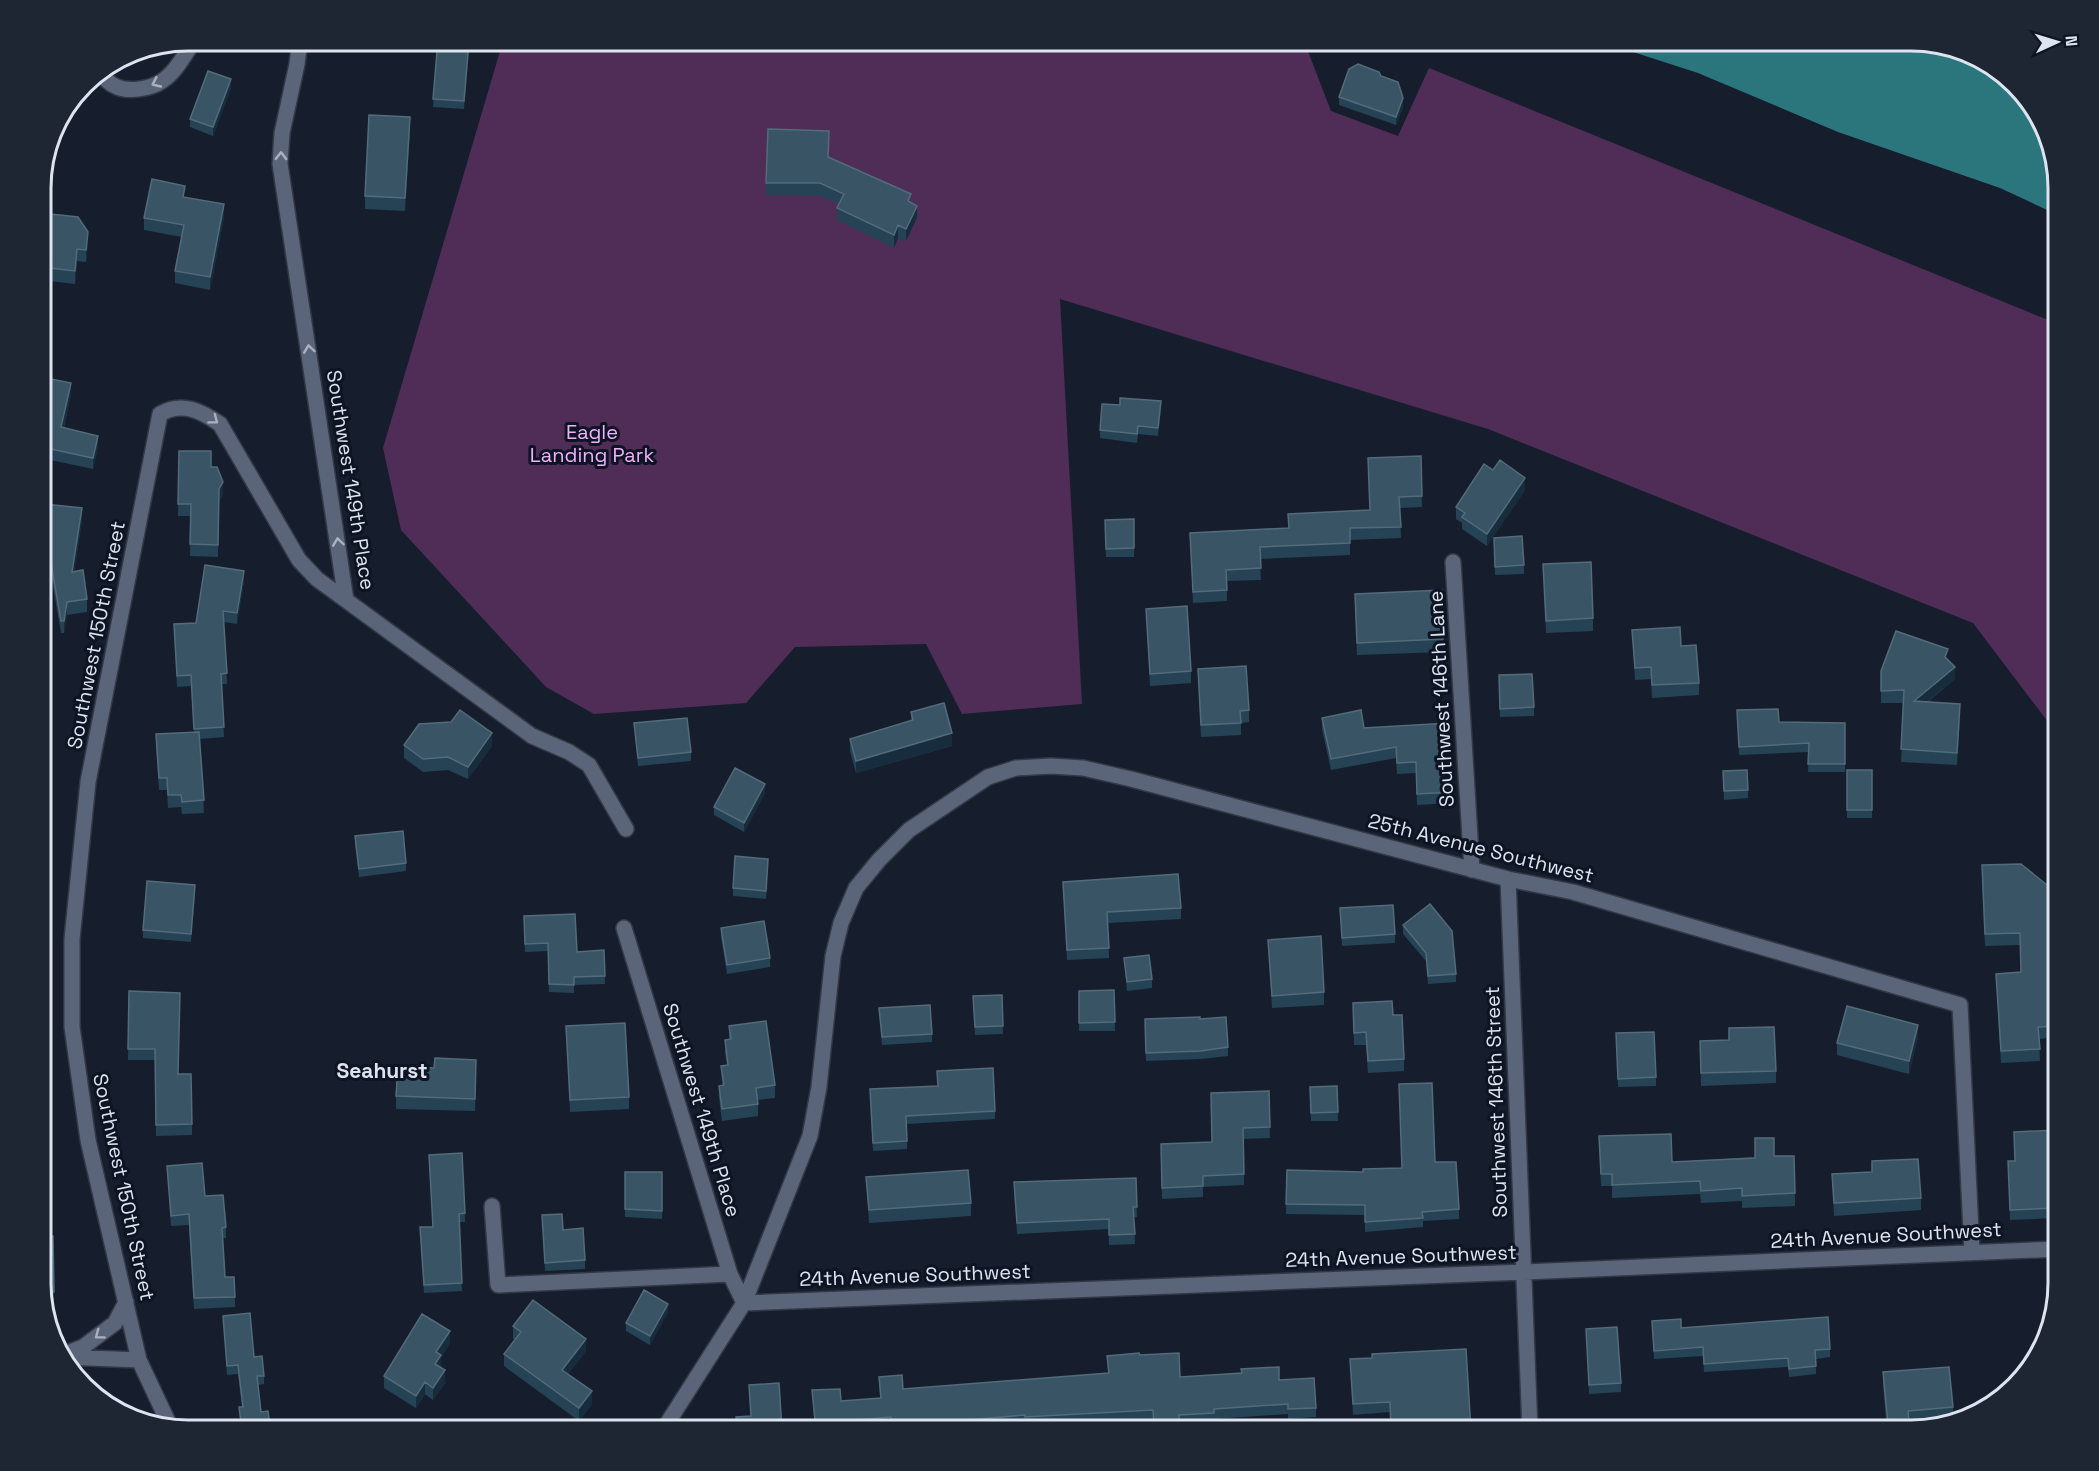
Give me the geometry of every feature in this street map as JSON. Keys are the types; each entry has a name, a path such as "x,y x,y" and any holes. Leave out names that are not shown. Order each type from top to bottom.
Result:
{"street":[{"path":"105,80 117,87 130,89 147,87 162,81 177,66 187,51"},
{"name":"Southwest 149th Place","path":"299,51 282,133 280,164 346,600 532,736 569,752 589,765 626,829"},
{"name":"Southwest 150th Street","path":"166,1418 139,1360 88,1140 72,1027 72,939 88,782 160,414 171,408 185,408 202,412 220,424 299,560 317,579 346,600"},
{"name":"Southwest 146th Lane","path":"1453,562 1472,870"},
{"name":"25th Avenue Southwest","path":"670,1420 744,1303 810,1136 819,1087 833,956 841,923 856,888 879,860 909,830 988,777 1016,768 1051,766 1083,768 1131,778 1472,870 1574,892 1959,1005 1972,1252"},
{"name":"Southwest 146th Street","path":"1508,879 1530,1420"},
{"name":"Southwest 149th Place","path":"624,928 730,1274 744,1303"},
{"path":"492,1206 498,1286 730,1274"},
{"name":"24th Avenue Southwest","path":"744,1303 2048,1249"},
{"path":"69,1352 83,1347 115,1323 126,1302"},
{"path":"72,1357 139,1360"}],"green space":[{"name":"Eagle Landing Park","path":"500,51 1308,51 1331,111 1398,136 1429,68 2048,320 2048,722 1973,623 1488,429 1060,299 1082,704 962,714 926,644 795,647 746,703 594,714 546,687 401,530 383,448"}],"shaded area":[{"path":"1630,51 1911,51 1929,52 1955,58 1972,65 2001,85 2030,119 2038,136 2047,170 2048,210 2000,188 1838,132 1698,73"}],"building":[{"path":"437,51 468,51 464,101 433,99"},
{"path":"1358,64 1398,82 1403,98 1396,117 1339,97 1349,69"},
{"path":"208,71 231,79 213,127 190,119"},
{"path":"369,115 410,117 405,198 365,196"},
{"path":"768,129 829,131 828,157 911,194 908,201 917,206 906,229 898,225 894,235 837,208 844,194 820,183 766,183"},
{"path":"152,179 185,186 183,197 224,204 210,277 175,271 184,225 144,218"},
{"path":"51,214 78,217 88,232 86,250 77,249 75,271 51,268"},
{"path":"51,379 71,383 61,427 98,436 93,458 51,449"},
{"path":"1120,398 1161,401 1158,428 1138,426 1137,434 1100,430 1102,404 1120,405"},
{"path":"179,451 211,451 211,467 217,467 223,482 219,489 218,545 190,544 191,504 178,504"},
{"path":"1421,456 1422,496 1399,497 1401,527 1350,528 1350,543 1260,547 1261,568 1226,570 1227,590 1193,592 1190,533 1289,528 1288,514 1370,510 1368,458"},
{"path":"1500,460 1525,478 1487,534 1462,517 1465,513 1456,507 1484,464 1493,470"},
{"path":"51,505 82,508 72,572 83,570 87,599 67,602 64,621 61,621 51,563"},
{"path":"1134,519 1134,548 1106,549 1105,520"},
{"path":"1522,536 1524,565 1495,567 1494,538"},
{"path":"1591,562 1593,618 1546,621 1543,564"},
{"path":"205,565 244,571 237,613 223,611 227,673 221,674 224,727 194,729 191,675 177,676 174,624 196,623"},
{"path":"1442,590 1443,639 1357,643 1355,594"},
{"path":"1187,606 1191,671 1150,674 1146,609"},
{"path":"1680,627 1681,646 1696,645 1699,683 1652,685 1651,667 1635,668 1632,630"},
{"path":"1896,631 1948,649 1945,657 1955,667 1914,701 1960,704 1957,753 1901,749 1904,690 1881,691 1881,671"},
{"path":"1246,666 1249,710 1240,711 1241,723 1201,725 1198,669"},
{"path":"1532,674 1534,707 1500,709 1499,675"},
{"path":"944,703 952,733 856,761 850,739 913,720 911,712"},
{"path":"1778,709 1779,722 1845,723 1845,764 1808,764 1809,743 1739,747 1737,710"},
{"path":"460,710 492,733 468,767 448,757 423,759 404,745 419,724 451,722"},
{"path":"1361,710 1364,728 1449,723 1453,792 1417,794 1416,762 1397,763 1396,747 1331,759 1322,718"},
{"path":"687,718 691,752 638,758 634,723"},
{"path":"199,732 204,800 182,802 181,795 168,795 167,778 159,778 156,734"},
{"path":"735,768 765,784 744,823 714,807"},
{"path":"1747,770 1748,790 1724,791 1723,771"},
{"path":"1847,770 1872,770 1872,810 1847,810"},
{"path":"403,831 406,863 359,869 355,836"},
{"path":"735,856 768,859 766,891 733,888"},
{"path":"2021,864 2048,886 2048,1026 2038,1027 2040,1049 2001,1051 1996,974 2021,972 2020,933 1985,934 1982,865"},
{"path":"1178,874 1181,908 1107,912 1109,948 1067,950 1063,882"},
{"path":"147,881 195,885 191,934 143,930"},
{"path":"1430,904 1452,931 1456,974 1428,976 1426,953 1403,925"},
{"path":"1393,905 1395,934 1342,938 1340,908"},
{"path":"575,914 577,952 604,950 605,976 574,977 574,985 549,984 548,943 525,944 524,916"},
{"path":"764,921 770,958 727,965 721,928"},
{"path":"1321,936 1324,992 1272,996 1268,940"},
{"path":"1149,955 1152,979 1127,982 1124,958"},
{"path":"1114,990 1115,1022 1079,1023 1079,991"},
{"path":"129,991 180,993 178,1074 191,1074 192,1124 156,1125 155,1049 128,1049"},
{"path":"1002,995 1003,1026 975,1027 973,996"},
{"path":"1392,1001 1393,1015 1402,1015 1404,1059 1368,1061 1366,1032 1354,1033 1353,1003"},
{"path":"930,1005 932,1034 882,1037 879,1008"},
{"path":"1847,1006 1918,1025 1909,1061 1837,1043"},
{"path":"1200,1017 1200,1019 1226,1017 1228,1047 1201,1051 1146,1053 1145,1019"},
{"path":"766,1021 775,1085 756,1088 758,1104 722,1109 719,1086 724,1085 721,1066 728,1065 725,1040 731,1039 729,1026"},
{"path":"625,1023 629,1097 570,1100 566,1026"},
{"path":"1774,1027 1776,1071 1701,1073 1700,1041 1729,1040 1729,1028"},
{"path":"1654,1032 1656,1077 1618,1079 1616,1033"},
{"path":"435,1058 476,1060 475,1099 396,1096 398,1066 434,1068"},
{"path":"993,1068 995,1111 906,1116 907,1141 873,1143 870,1089 938,1086 937,1071"},
{"path":"1432,1083 1435,1162 1456,1162 1459,1209 1422,1212 1423,1218 1365,1222 1365,1205 1286,1204 1287,1170 1363,1172 1363,1169 1402,1168 1399,1084"},
{"path":"1337,1086 1338,1112 1311,1113 1310,1087"},
{"path":"1269,1091 1270,1127 1243,1128 1244,1174 1203,1176 1203,1186 1162,1188 1161,1144 1212,1142 1211,1093"},
{"path":"2048,1130 2048,1208 2010,1210 2008,1161 2015,1161 2014,1132"},
{"path":"1671,1134 1672,1162 1755,1158 1755,1138 1774,1138 1774,1156 1794,1156 1795,1193 1742,1196 1742,1188 1701,1191 1700,1181 1612,1185 1612,1174 1601,1174 1599,1136"},
{"path":"462,1153 465,1213 459,1214 462,1283 424,1285 420,1227 433,1227 429,1155"},
{"path":"1918,1159 1921,1198 1834,1203 1832,1174 1872,1172 1872,1161"},
{"path":"202,1163 205,1196 223,1195 226,1227 222,1228 225,1277 234,1277 235,1297 194,1298 189,1214 171,1216 167,1166"},
{"path":"968,1170 971,1203 869,1210 866,1177"},
{"path":"625,1172 662,1172 662,1211 625,1209"},
{"path":"1136,1178 1137,1207 1133,1207 1135,1234 1109,1235 1109,1219 1017,1223 1014,1182"},
{"path":"562,1214 563,1230 583,1228 585,1260 545,1263 542,1215"},
{"path":"51,1236 53,1236 54,1292 51,1292"},
{"path":"644,1290 668,1304 650,1336 626,1323"},
{"path":"533,1300 586,1339 562,1370 592,1391 579,1408 504,1354 521,1332 513,1326"},
{"path":"250,1313 254,1357 262,1356 264,1376 257,1376 261,1412 268,1411 269,1420 241,1420 239,1407 243,1407 238,1365 227,1366 223,1316"},
{"path":"422,1314 450,1331 436,1352 441,1355 435,1364 445,1370 433,1388 425,1382 416,1396 384,1376"},
{"path":"1828,1317 1830,1349 1815,1350 1816,1366 1789,1369 1788,1358 1704,1364 1703,1347 1654,1351 1652,1321 1681,1319 1681,1328"},
{"path":"1617,1327 1621,1383 1589,1385 1586,1329"},
{"path":"1466,1349 1470,1420 1391,1420 1390,1402 1353,1404 1350,1359 1372,1358 1372,1354"},
{"path":"1179,1353 1180,1377 1242,1373 1241,1369 1279,1367 1279,1380 1314,1378 1316,1408 1288,1409 1288,1404 1214,1409 1214,1413 1179,1415 1179,1420 1154,1420 1153,1410 1025,1417 1025,1415 969,1420 891,1420 891,1417 815,1420 812,1390 840,1389 841,1401 881,1398 879,1377 902,1375 903,1389 1109,1373 1107,1356"},
{"path":"1949,1367 1953,1407 1908,1411 1909,1420 1888,1420 1883,1372"},
{"path":"779,1383 781,1420 736,1420 736,1417 751,1416 749,1385"}],"district":[{"name":"Seahurst","path":"382,1071"}]}
